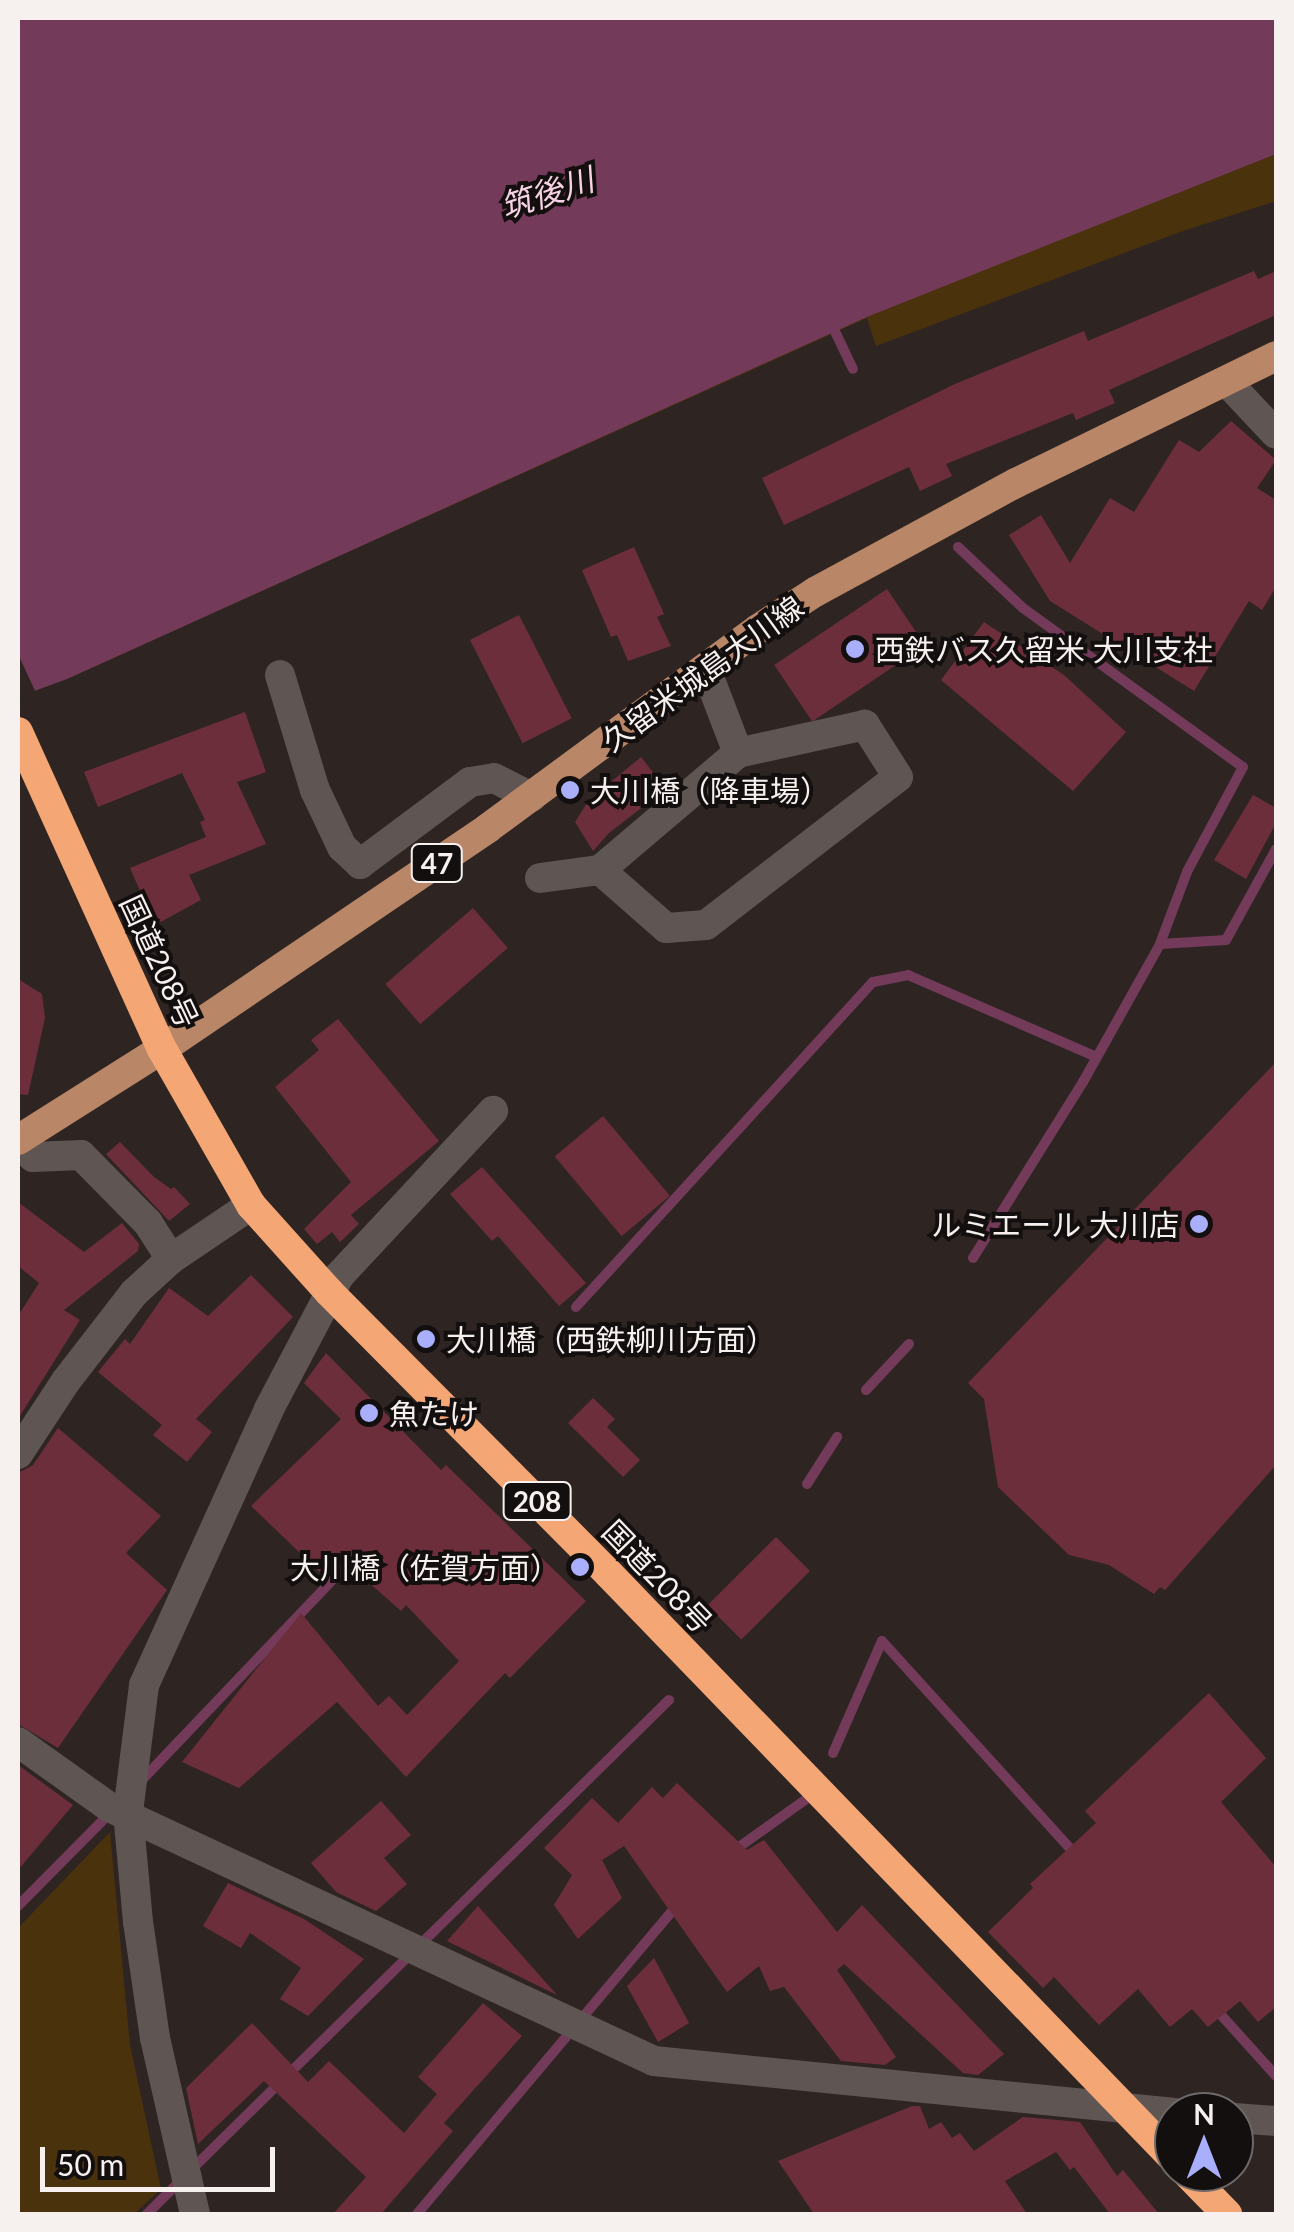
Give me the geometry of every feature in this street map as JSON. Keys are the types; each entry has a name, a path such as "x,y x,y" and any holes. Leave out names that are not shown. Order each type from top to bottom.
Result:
{"highway":[{"name":"国道208号","path":"23,743 162,1050 252,1205 331,1295 609,1574 1154,2138"},
{"path":"1205,2192 1226,2214"}],"main road":[{"name":"久留米城島大川線","path":"18,1140 162,1050 531,797 758,629 891,548 1276,356"}],"street":[{"path":"1227,382 1276,434"},
{"path":"706,669 738,753"},
{"path":"280,675 314,790 342,846 360,864 470,782 494,778 531,797"},
{"path":"540,878 600,870 738,753 865,725 898,777 706,925 666,928 600,870"},
{"path":"195,2214 154,2038 128,1812 144,1685 268,1409 339,1276 494,1111"},
{"path":"18,1140 33,1157 81,1155 148,1223 171,1259"},
{"path":"18,1454 66,1380 134,1294 171,1259 252,1205"},
{"path":"18,1742 110,1807 128,1812 654,2061 1154,2112"}],"shaded area":[{"path":"1276,104 1276,201 1180,232 876,346 867,318 67,679"},
{"path":"110,1832 130,2045 161,2189 134,2214 18,2214 18,1928"}],"water":[{"name":"筑後川","path":"18,18 1276,18 1276,154 867,317 67,679 18,697"}],"pier":[{"path":"18,654 37,695 18,702"}],"building":[{"path":"1254,271 1258,279 1276,271 1276,315 1109,390 1115,403 1076,420 1073,413 946,464 952,476 920,491 909,467 784,525 762,478 955,384 1084,331 1088,341"},
{"path":"1231,421 1276,460 1257,488 1276,500 1276,587 1262,610 1249,601 1194,691 1050,601 1009,535 1041,515 1070,563 1110,498 1134,512 1179,440 1199,452"},
{"path":"634,547 664,614 657,617 671,646 628,661 617,635 611,637 582,570"},
{"name":"西鉄バス久留米 大川支社","path":"887,589 925,645 812,721 774,665"},
{"path":"519,615 572,718 523,743 470,640"},
{"path":"984,622 1064,675 1126,732 1073,791 941,680"},
{"path":"245,712 266,772 237,782 266,844 189,875 201,900 155,925 130,868 206,837 200,822 205,820 182,773 98,807 84,772"},
{"path":"641,757 666,789 609,833 593,851 575,822 589,800"},
{"path":"1253,795 1276,808 1276,823 1246,879 1214,860"},
{"path":"473,908 508,948 420,1024 385,984"},
{"path":"18,979 42,994 45,1018 28,1095 18,1094"},
{"path":"338,1019 439,1141 351,1215 359,1224 340,1242 332,1232 317,1244 304,1229 351,1182 275,1087 319,1050 311,1040"},
{"name":"ルミエール 大川店","path":"1276,1062 1276,1465 1165,1590 1160,1587 1154,1594 1109,1565 1069,1555 998,1487 984,1399 968,1383"},
{"path":"603,1116 670,1196 622,1236 555,1156"},
{"path":"120,1142 154,1177 171,1189 174,1187 190,1204 169,1221 106,1154"},
{"path":"482,1167 586,1283 559,1306 498,1236 492,1241 450,1194"},
{"path":"18,1202 84,1252 122,1223 139,1244 138,1251 64,1310 80,1320 18,1419 18,1316 39,1283 18,1266"},
{"path":"251,1275 293,1317 196,1419 212,1432 187,1462 153,1435 162,1425 98,1372 125,1339 130,1344 169,1288 208,1316"},
{"path":"326,1353 441,1470 446,1465 586,1601 510,1678 505,1673 406,1777 337,1702 239,1788 182,1762 301,1613 378,1706 389,1696 407,1715 459,1661 406,1605 401,1611 339,1556 322,1574 251,1506 341,1419 304,1383"},
{"path":"593,1398 615,1419 607,1427 640,1460 623,1477 568,1423"},
{"path":"58,1428 161,1516 126,1553 167,1590 58,1748 18,1724 18,1473 33,1465"},
{"path":"776,1537 810,1571 741,1640 707,1606"},
{"path":"1209,1693 1266,1758 1221,1802 1276,1867 1276,2007 1258,2022 1240,2001 1208,2027 1192,2009 1170,2027 1138,1989 1099,2025 1054,1977 1043,1988 988,1932 1033,1888 1030,1884 1096,1823 1085,1811"},
{"path":"18,1765 73,1805 18,1870"},
{"path":"677,1783 747,1850 764,1840 837,1932 862,1905 1004,2054 978,2075 963,2073 844,1964 837,1970 896,2057 885,2065 841,2061 784,1987 770,1991 759,1966 727,1992 624,1846 602,1860 622,1898 578,1939 554,1905 572,1875 544,1848 592,1798 618,1823 652,1787 663,1798"},
{"path":"381,1801 411,1835 384,1858 407,1884 376,1911 336,1892 311,1863"},
{"path":"228,1883 304,1919 364,1959 308,2016 280,1999 301,1968 250,1933 241,1948 203,1926"},
{"path":"478,1906 557,1995 447,1941"},
{"path":"654,1958 689,2023 658,2042 627,1986"},
{"path":"483,2003 522,2036 444,2123 453,2131 381,2214 333,2214 366,2177 264,2081 198,2144 186,2088 252,2023 308,2082 329,2061 404,2133 437,2094 418,2077"},
{"path":"920,2106 929,2129 941,2122 952,2138 960,2133 974,2151 1023,2117 1080,2122 1117,2176 1123,2170 1159,2214 1110,2214 1074,2167 1070,2170 1056,2152 1005,2181 1027,2214 814,2214 778,2161"}],"waterway":[{"path":"830,321 853,369"},
{"path":"958,547 1023,608 1243,767 1187,872 1160,944"},
{"path":"973,1258 1083,1082 1160,944 1226,940 1276,849"},
{"path":"576,1307 873,982 908,975 1097,1057"},
{"path":"866,1390 909,1344"},
{"path":"807,1484 837,1437"},
{"path":"141,1781 357,1554"},
{"path":"833,1753 882,1641 1077,1856"},
{"path":"192,2169 669,1700"},
{"path":"732,1852 805,1800"},
{"path":"18,1906 112,1811"},
{"path":"417,2214 677,1905"},
{"path":"1213,2006 1276,2076"},
{"path":"147,2214 180,2181"}],"place":[{"name":"西鉄バス久留米 大川支社","path":"855,649"},
{"name":"大川橋（降車場）","path":"570,790"},
{"name":"ルミエール 大川店","path":"1199,1224"},
{"name":"大川橋（西鉄柳川方面）","path":"426,1339"},
{"name":"魚たけ","path":"369,1413"},
{"name":"大川橋（佐賀方面）","path":"580,1567"}]}
